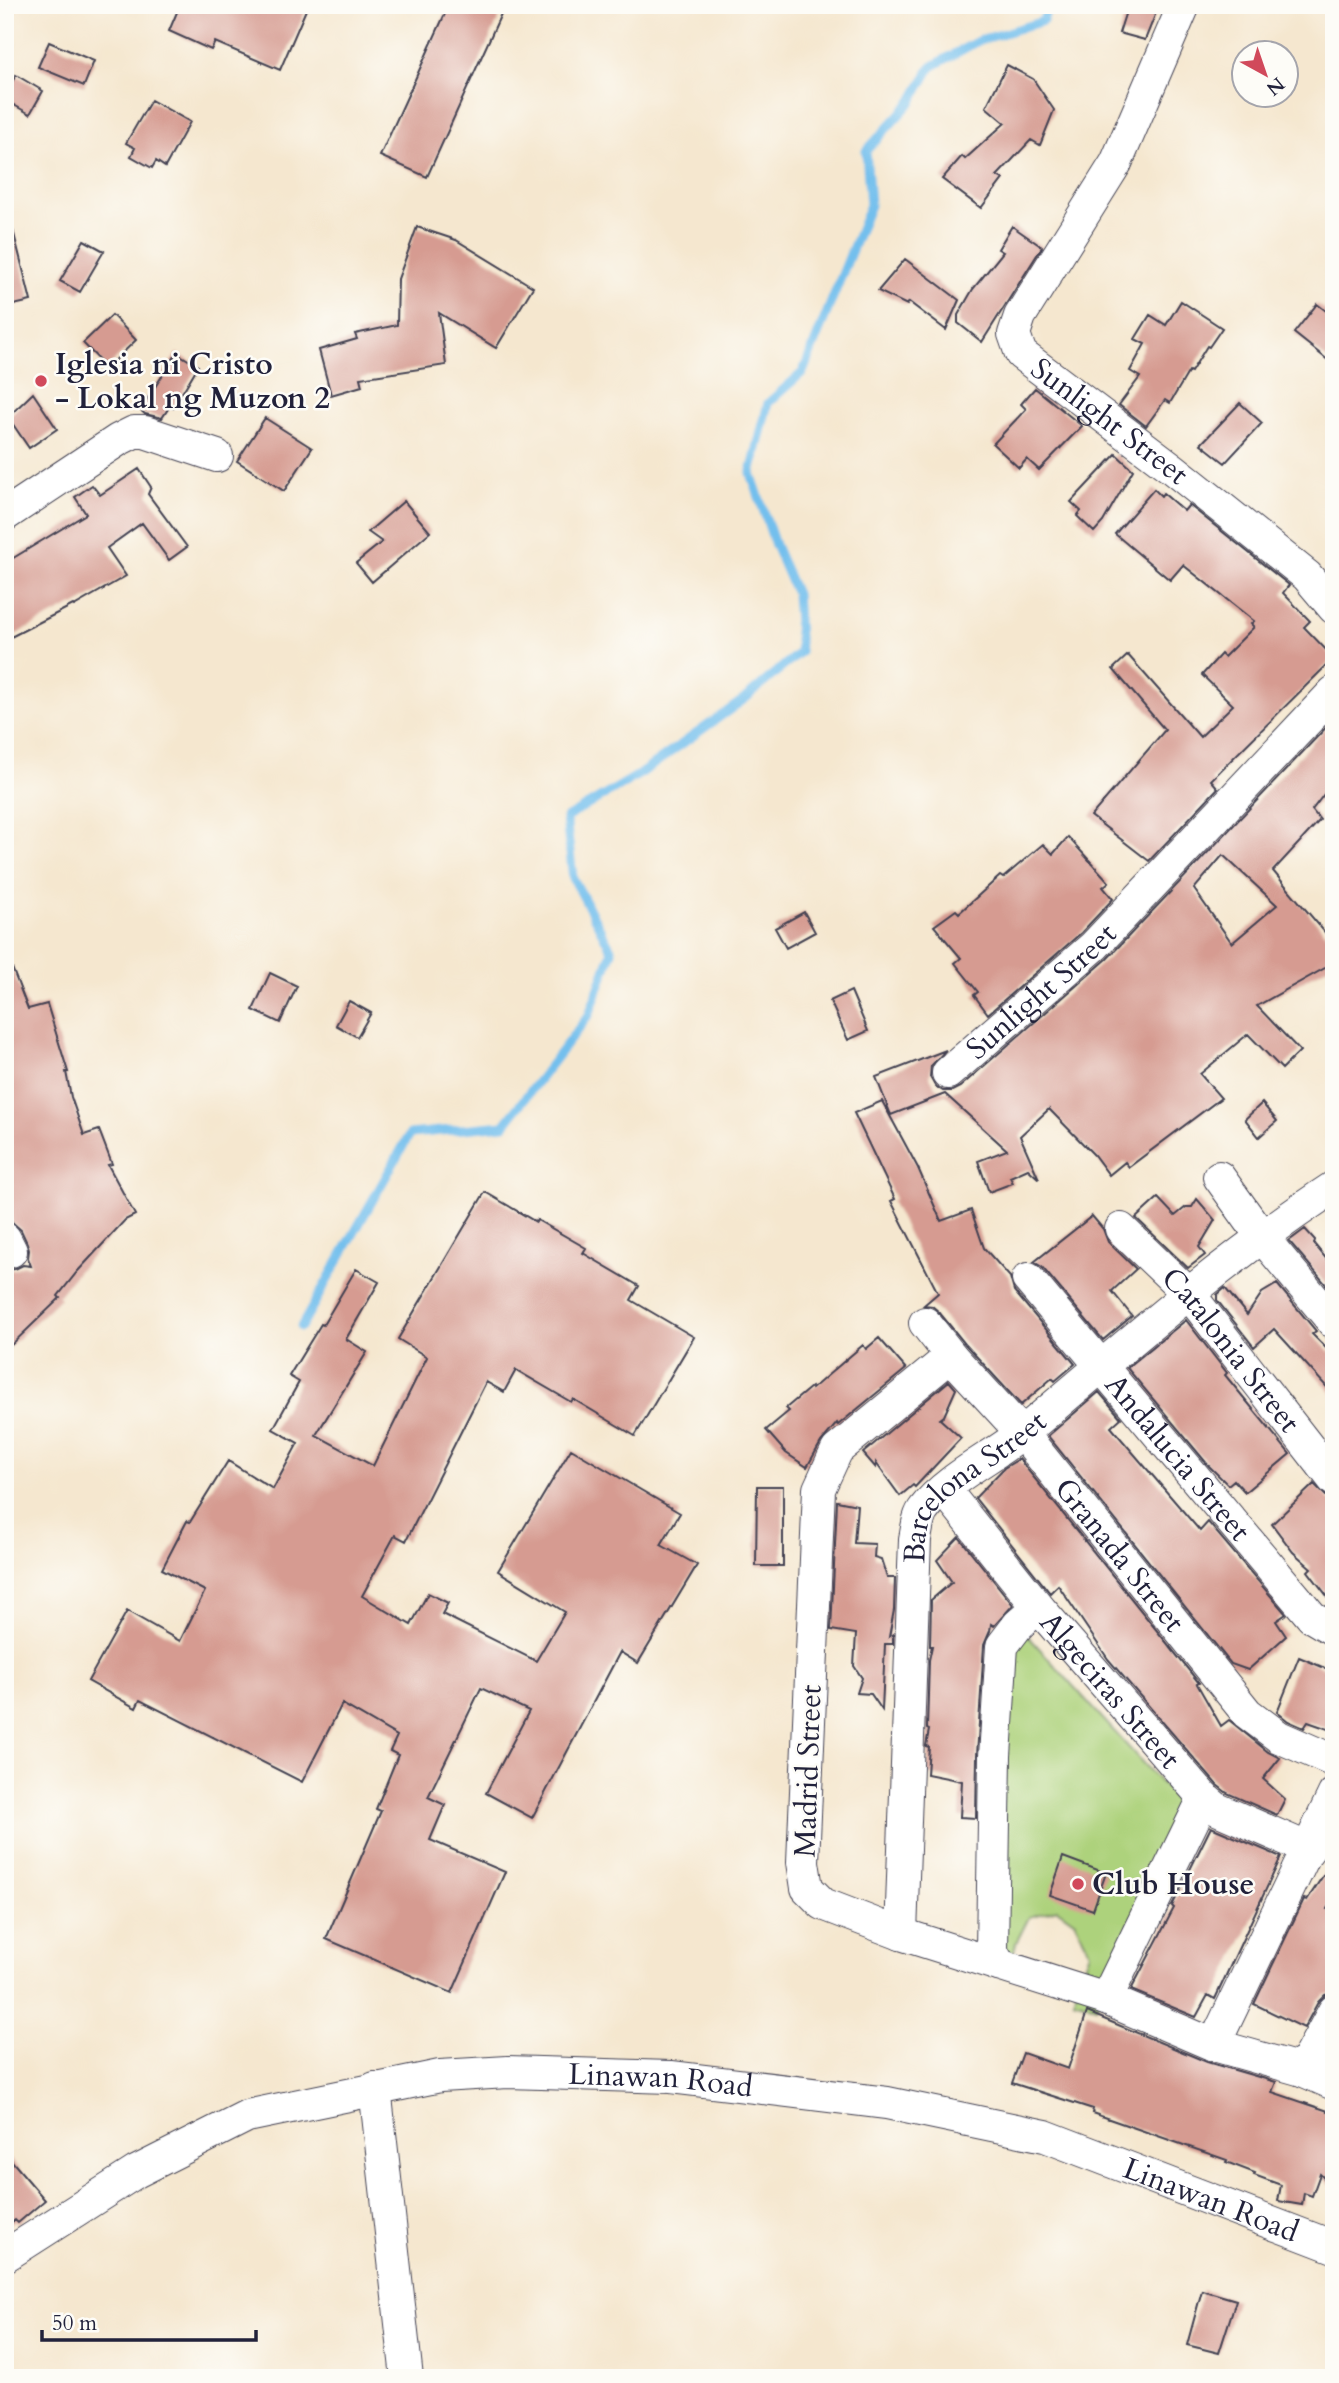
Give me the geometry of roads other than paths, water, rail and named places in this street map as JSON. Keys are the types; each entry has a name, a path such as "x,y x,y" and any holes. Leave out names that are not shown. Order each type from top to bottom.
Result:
{"street":[{"name":"Sunlight Street","path":"1184,5 1116,163 1020,316 1014,334 1021,354 1307,576 1334,608"},
{"path":"5,515 134,432 145,432 217,456"},
{"name":"Sunlight Street","path":"948,1073 1094,946 1334,692"},
{"path":"1219,1177 1262,1237 1334,1323"},
{"name":"Barcelona Street","path":"901,1934 915,1539 922,1510 944,1489 1022,1433 1101,1364 1262,1237 1333,1187"},
{"name":"Catalonia Street","path":"1121,1229 1190,1294 1334,1480"},
{"path":"5,1239 11,1251 5,1252"},
{"name":"Andalucia Street","path":"1028,1279 1312,1617 1334,1630"},
{"name":"Granada Street","path":"925,1323 951,1356 1022,1433 1247,1713 1279,1737 1334,1761"},
{"name":"Madrid Street","path":"951,1356 837,1450 820,1489 803,1863 807,1888 823,1904 901,1934 1106,1999 1214,2045 1302,2070 1334,2084"},
{"name":"Algeciras Street","path":"944,1489 1038,1607 1204,1798 1217,1809 1309,1849"},
{"path":"999,1965 992,1951 995,1756 1002,1646 1018,1625 1038,1607"},
{"path":"1214,2045 1334,1794"},
{"path":"1106,1999 1204,1798"},
{"path":"1302,2070 1334,2011"},
{"name":"Linawan Road","path":"5,2256 136,2172 247,2116 440,2076 508,2072 671,2077 887,2103 1045,2136 1334,2247"},
{"path":"375,2088 407,2378"}],"waterway":[{"path":"301,1327 410,1134 504,1125 589,1015 612,951 573,878 566,818 640,774 746,698 800,652 796,594 775,545 751,473 768,403 803,372 870,205 866,151 912,101 931,67 978,41 1043,21 1048,5"}],"place":[{"name":"Iglesia ni Cristo - Lokal ng Muzon 2","path":"41,381"},
{"name":"Club House","path":"1078,1884"}]}
